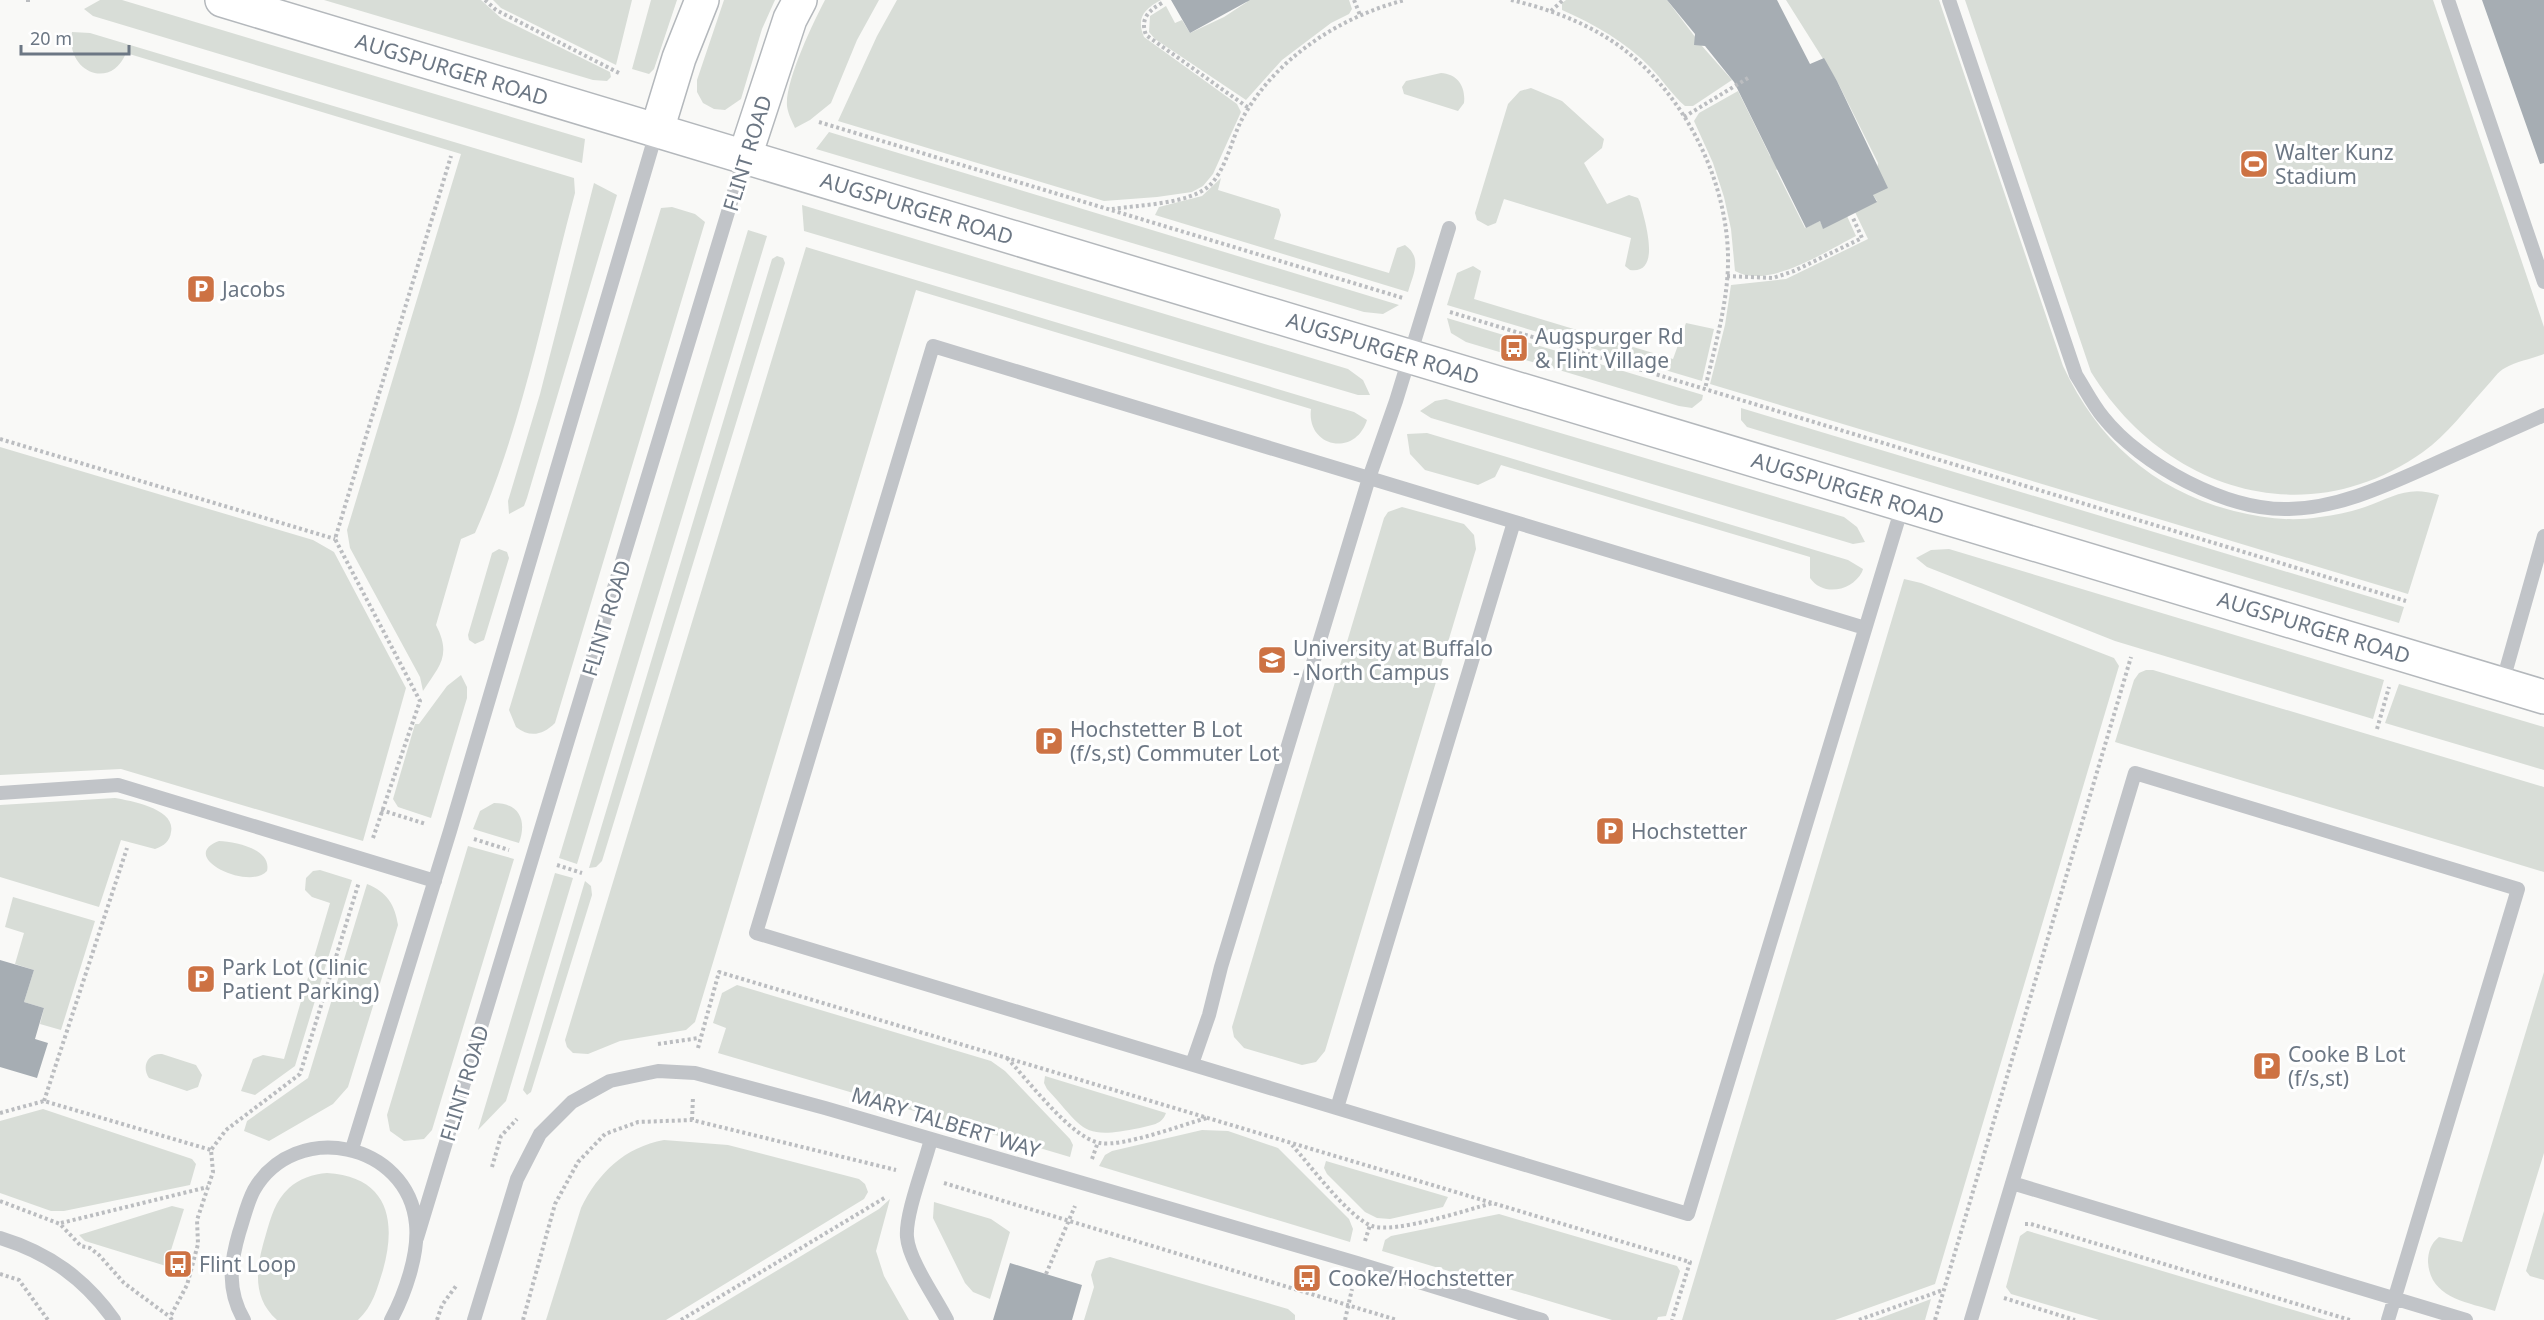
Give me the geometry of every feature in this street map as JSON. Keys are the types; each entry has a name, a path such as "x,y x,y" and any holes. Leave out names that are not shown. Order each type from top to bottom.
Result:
{"street":[{"name":"AUGSPURGER ROAD","path":"222,0 2544,697"},
{"path":"657,130 679,58 702,0"},
{"name":"FLINT ROAD","path":"745,156 790,19 801,0"}],"lane":[{"path":"1949,0 2076,375 2103,417 2134,449 2190,484 2242,503 2289,510 2336,502 2383,487 2544,416"},
{"path":"2448,0 2544,282"},
{"path":"352,1149 450,831 657,130"},
{"name":"FLINT ROAD","path":"417,1238 745,156"},
{"path":"1191,1064 1209,1015 1224,956 1368,478 1410,356 1449,228"},
{"path":"1865,628 933,346 756,933 1688,1214 1903,504"},
{"path":"1337,1108 1514,522"},
{"path":"2502,684 2544,536"},
{"path":"1971,1320 2135,773 2518,889 2388,1320"},
{"path":"0,793 118,786 435,881"},
{"name":"MARY TALBERT WAY","path":"474,1320 517,1179 540,1134 572,1102 610,1082 657,1071 695,1073 931,1139 1542,1320"},
{"path":"931,1139 908,1223 908,1244 947,1320"},
{"path":"244,1320 234,1298 231,1269 249,1202 255,1189 274,1166 298,1152 327,1146 352,1149 381,1163 401,1184 414,1209 417,1238 398,1306 391,1320"},
{"path":"2012,1183 2466,1320"},
{"path":"0,1238 36,1251 60,1265 82,1281 114,1320"}],"path":[{"path":"485,0 496,10 619,73"},
{"path":"1354,0 1360,15"},
{"path":"1109,209 1180,199 1197,194 1209,186 1219,173 1250,109 1262,90 1288,62 1316,40 1360,15 1405,0"},
{"path":"1511,0 1533,3 1612,41 1637,61 1684,117 1716,184 1728,253 1719,330 1705,389"},
{"path":"1551,11 1563,0"},
{"path":"1162,3 1146,15 1144,22 1146,35 1250,109"},
{"path":"1684,117 1748,78"},
{"path":"819,122 2406,601"},
{"path":"0,439 335,539 451,156"},
{"path":"1727,276 1773,278 1794,272 1862,238 1852,218"},
{"path":"1935,1320 2131,657"},
{"path":"381,810 582,873"},
{"path":"44,1101 127,848"},
{"path":"692,1120 699,1038 718,972 1690,1262 1672,1320"},
{"path":"1006,1058 1073,1130 1098,1142 1119,1142 1207,1117"},
{"path":"0,1113 44,1101 211,1150"},
{"path":"1290,1143 1356,1216 1375,1227 1397,1227 1493,1203"},
{"path":"171,1319 187,1285 198,1244 197,1220 213,1172"},
{"path":"681,1320 921,1177"},
{"path":"60,1224 208,1187"},
{"path":"0,1201 60,1224 81,1245 99,1255 124,1282 171,1319"},
{"path":"2019,1229 2031,1224 2350,1320"},
{"path":"0,1274 19,1280 48,1320"},
{"path":"1947,1281 2075,1320"},
{"path":"436,1320 442,1305 455,1288"},
{"path":"1859,1320 1944,1290"},
{"path":"163,1320 171,1319"}],"shaded area":[{"path":"100,0 122,0 585,139 582,163 93,16 84,9"},
{"path":"324,0 481,0 501,18 610,72 611,77 607,81 593,80"},
{"path":"493,0 632,0 616,65 501,8"},
{"path":"651,0 677,0 654,69 649,74 632,69"},
{"path":"724,0 775,0 762,29 741,99 725,110 714,109 703,103 697,92 697,80"},
{"path":"825,0 879,0 857,40 831,103 810,120 795,128 787,106 790,82"},
{"path":"897,0 1161,0 1150,7 1141,19 1144,37 1237,104 1241,112 1213,174 1203,186 1192,192 1104,201 838,121 877,36"},
{"path":"1246,0 1349,0 1352,9 1349,14 1331,23 1282,60 1246,100 1155,39 1149,32 1150,16 1166,6 1175,23 1182,20 1190,33 1224,17 1247,2"},
{"path":"1566,0 1667,0 1702,46 1732,80 1693,106 1685,106 1651,68 1631,50 1586,21 1562,10 1562,3"},
{"path":"1786,0 1939,0 2063,366 2093,417 2131,459 2154,476 2205,502 2234,511 2266,517 2298,519 2354,510 2409,492 2428,492 2439,495 2408,594 1710,384 1725,325 1731,285 1786,279 1868,239 1855,212 1877,201 1873,195 1878,163 1837,81"},
{"name":"Walter Kunz Stadium","path":"1965,0 2433,0 2544,327 2544,354 2502,369 2432,445 2378,477 2331,491 2285,494 2240,487 2197,471 2157,446 2121,412 2091,372"},
{"path":"72,32 90,33 574,178 575,193 519,409 492,493 475,533 461,539 436,625 443,645 442,660 423,691 420,677 350,548 347,530 461,154 126,53 119,65 110,71 100,74 91,72 75,58"},
{"path":"1441,73 1456,78 1462,86 1464,103 1458,111 1404,94 1402,87 1406,81"},
{"path":"1531,88 1562,101 1604,139 1602,148 1584,163 1607,204 1629,195 1638,198 1649,244 1646,264 1640,269 1630,270 1625,266 1631,238 1504,199 1496,223 1488,226 1477,220 1475,213 1508,104 1520,91"},
{"path":"1738,91 1770,156 1791,163 1776,170 1805,228 1820,221 1823,228 1847,216 1856,236 1813,259 1780,272 1764,276 1748,276 1735,271 1731,229 1724,197 1713,163 1694,121 1699,113"},
{"path":"829,132 1399,305 1383,314 1364,312 816,149"},
{"path":"1221,178 1218,190 1279,209 1281,215 1274,239 1389,273 1397,248 1405,245 1411,250 1415,261 1408,292 1155,215 1159,207 1202,196"},
{"path":"594,183 617,195 527,498 524,506 509,514 508,501 540,394"},
{"path":"802,205 1348,369 1363,380 1370,395 1358,395 804,231"},
{"path":"672,207 695,214 705,222 555,723 536,734 526,733 516,727 509,710 661,208"},
{"path":"748,230 767,236 577,864 559,858"},
{"path":"806,247 1354,412 1367,420 1361,432 1352,440 1333,443 1323,439 1316,432 1311,422 1311,409 916,290 695,1022 686,1030 620,1041 588,1054 573,1053 567,1047 565,1040"},
{"path":"777,256 783,258 785,263 602,861 596,867 589,868 772,259"},
{"path":"1473,266 1481,271 1474,299 1673,359 1686,323 1714,329 1702,381 1447,305 1457,273"},
{"path":"1447,318 1703,395 1702,400 1692,408 1679,406 1466,342 1451,333"},
{"path":"1446,399 1844,517 1857,527 1865,542 1853,544 1431,418 1420,411 1435,401"},
{"path":"1741,408 2404,607 2399,623 1747,427 1741,420"},
{"path":"1427,433 1848,560 1863,569 1851,584 1845,587 1822,588 1810,578 1810,557 1501,465 1495,477 1478,485 1425,470 1410,454 1407,434"},
{"path":"0,447 313,540 334,552 406,688 363,841 121,769 0,775"},
{"path":"1402,507 1464,524 1474,535 1476,549 1325,1051 1316,1062 1302,1065 1244,1048 1234,1037 1232,1027 1384,518 1388,512"},
{"path":"499,549 507,552 509,558 484,640 475,644 469,640 468,635 492,553"},
{"path":"1949,549 2384,680 2373,719 2115,641 1927,567 1916,558 1931,550"},
{"path":"1904,579 1921,583 2114,658 2119,666 1935,1284 1835,1320 1682,1320"},
{"path":"2153,670 2544,787 2544,872 2115,742 2134,680 2139,673"},
{"path":"461,675 467,687 467,698 431,818 398,807 393,799 415,724 419,724 447,686"},
{"path":"2399,684 2544,727 2544,770 2385,723"},
{"path":"115,798 142,804 160,812 171,824 171,832 166,843 155,849 121,840 99,907 0,877 0,805"},
{"path":"494,803 510,806 519,815 522,827 519,843 473,829 480,811"},
{"path":"219,841 243,845 258,852 267,863 267,871 258,876 246,877 220,870 211,863 206,855 208,848"},
{"path":"468,846 514,859 432,1130 424,1139 404,1141 390,1131 387,1115"},
{"path":"320,870 352,880 295,1066 255,1095 241,1091 253,1059 263,1055 284,1059 330,903 312,897 305,890 306,878 313,871"},
{"path":"555,873 573,878 506,1101 478,1130"},
{"path":"585,881 591,886 592,895 531,1092 527,1095 523,1090"},
{"path":"367,884 380,891 389,900 395,911 398,925 348,1087 333,1104 269,1141 244,1131 247,1121 308,1078"},
{"path":"13,897 95,921 61,1030 40,1024 44,1008 24,1002 34,970 15,964 24,933 5,927"},
{"path":"2544,972 2544,1153 2495,1311 2462,1301 2443,1291 2435,1284 2430,1274 2429,1255 2432,1245 2439,1237 2462,1242"},
{"path":"737,985 991,1061 1005,1071 1070,1139 1073,1145 1070,1157 718,1053 726,1028 713,1023 722,993"},
{"path":"157,1054 196,1065 202,1075 198,1087 187,1091 149,1078 146,1069 147,1061"},
{"path":"1045,1076 1166,1113 1162,1120 1152,1125 1106,1133 1095,1132 1078,1123 1069,1114 1047,1089 1044,1083"},
{"path":"43,1109 192,1159 196,1164 190,1185 64,1211 51,1211 0,1193 0,1121"},
{"path":"1202,1130 1228,1131 1278,1148 1349,1219 1353,1229 1350,1242 1099,1166 1105,1155 1112,1151"},
{"path":"664,1140 728,1145 859,1179 865,1184 868,1192 864,1199 666,1320 546,1320 581,1208 588,1195 604,1173 625,1155 650,1143"},
{"path":"1326,1161 1448,1197 1443,1207 1390,1219 1377,1218 1365,1212 1327,1174 1324,1168"},
{"path":"317,1174 347,1176 363,1183 375,1192 383,1204 388,1218 389,1234 379,1284 371,1303 358,1320 277,1320 268,1311 263,1301 258,1279 260,1257 272,1215 280,1198 293,1185"},
{"path":"890,1199 876,1251 884,1276 909,1320 695,1320 879,1209"},
{"path":"934,1202 991,1219 1010,1232 990,1299 973,1292 965,1283 933,1218"},
{"path":"172,1206 184,1209 166,1266 85,1241 79,1235"},
{"path":"2544,1211 2544,1280 2530,1276 2526,1271"},
{"path":"1499,1214 1677,1266 1680,1271 1666,1316 1658,1317 1657,1320 1612,1320 1382,1251 1385,1240 1391,1236"},
{"path":"2027,1231 2327,1320 2099,1320 2011,1294 2006,1287 2020,1236"},
{"path":"1110,1257 1288,1309 1295,1315 1295,1320 1084,1320 1094,1287 1091,1275 1096,1261"},
{"path":"1931,1299 1925,1320 1875,1320"}],"building":[{"path":"1171,0 1250,0 1190,33"},
{"path":"1667,0 1777,0 1810,64 1824,58 1837,81 1888,188 1873,195 1877,202 1823,229 1820,221 1806,228 1734,82 1705,46 1694,45 1695,34"},
{"path":"2482,0 2544,0 2544,163 2540,164"},
{"path":"0,960 34,970 24,1002 44,1008 35,1039 48,1043 37,1078 0,1067"},
{"path":"1010,1263 1082,1285 1072,1320 993,1320"}],"place":[{"name":"Walter Kunz Stadium","path":"2254,164"},
{"name":"Jacobs","path":"201,289"},
{"name":"Augspurger Rd & Flint Village","path":"1514,348"},
{"name":"University at Buffalo - North Campus","path":"1272,660"},
{"name":"Hochstetter B Lot (f/s,st) Commuter Lot","path":"1049,741"},
{"name":"Hochstetter","path":"1610,831"},
{"name":"Park Lot (Clinic Patient Parking)","path":"201,979"},
{"name":"Cooke B Lot (f/s,st)","path":"2267,1066"},
{"name":"Flint Loop","path":"178,1264"},
{"name":"Cooke/Hochstetter","path":"1307,1278"}]}
